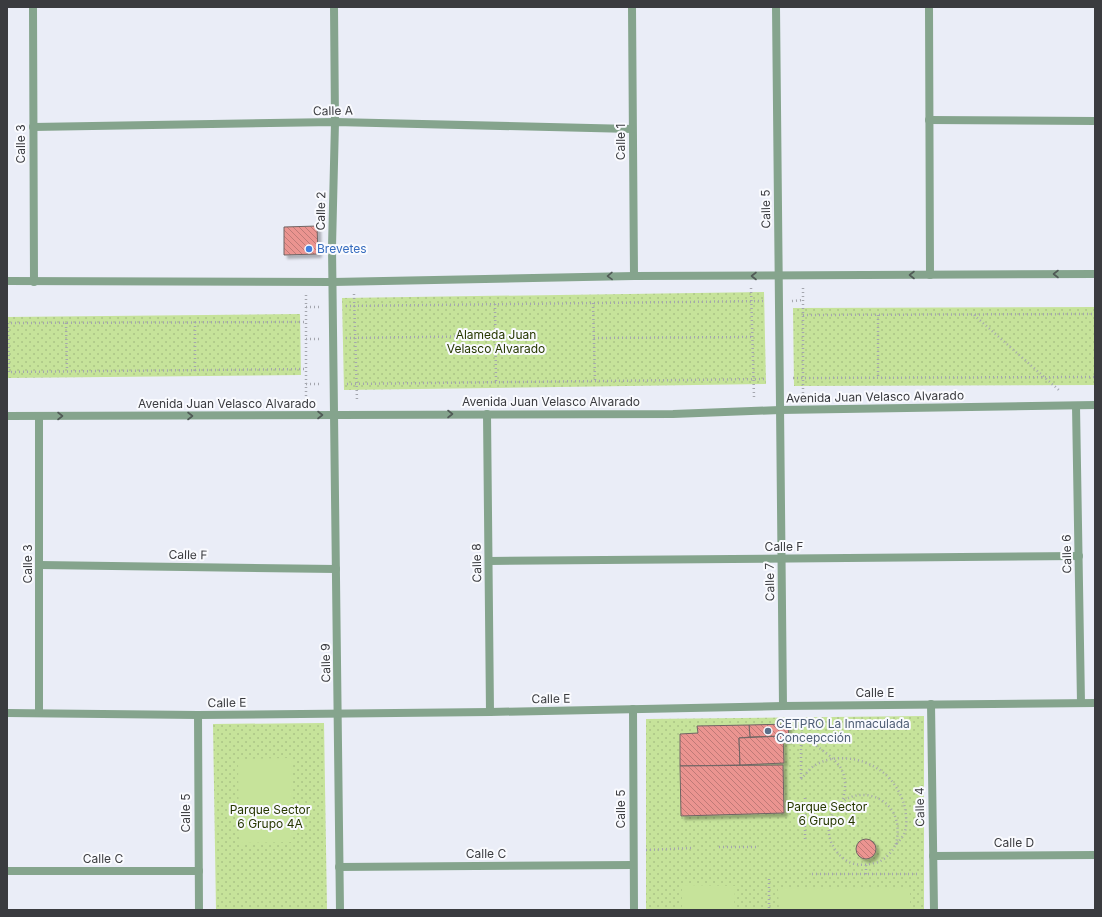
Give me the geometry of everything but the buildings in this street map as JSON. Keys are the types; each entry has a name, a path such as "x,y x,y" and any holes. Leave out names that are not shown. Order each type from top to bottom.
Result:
{"street":[{"name":"Calle 3","path":"33,7 34,282"},
{"name":"Calle 2","path":"334,7 334,415"},
{"name":"Calle 1","path":"632,7 634,276"},
{"name":"Calle 5","path":"776,7 780,410"},
{"path":"929,7 928,120 930,275"},
{"path":"928,120 1095,121"},
{"name":"Calle A","path":"33,127 335,122 632,129"},
{"path":"7,281 354,282 634,276 1095,274"},
{"name":"Avenida Juan Velasco Alvarado","path":"7,416 673,414 780,410 1095,405"},
{"name":"Calle 6","path":"1076,406 1081,703"},
{"name":"Calle 7","path":"780,410 783,706"},
{"name":"Calle 8","path":"487,414 490,712"},
{"name":"Calle 9","path":"334,415 339,713 340,910"},
{"name":"Calle 3","path":"39,416 39,713"},
{"name":"Calle F","path":"489,561 1079,556"},
{"name":"Calle F","path":"40,565 336,569"},
{"name":"Calle E","path":"7,713 198,715 1095,703"},
{"name":"Calle 4","path":"931,704 934,910"},
{"name":"Calle 5","path":"633,709 634,910"},
{"name":"Calle 5","path":"198,715 199,910"},
{"name":"Calle D","path":"933,856 1095,855"},
{"name":"Calle C","path":"340,867 633,865"},
{"name":"Calle C","path":"7,871 199,871"}],"path":[{"path":"751,276 754,411"},
{"path":"803,276 803,410"},
{"path":"306,282 306,415"},
{"path":"354,282 358,415"},
{"path":"306,307 803,300"},
{"path":"593,303 595,381"},
{"path":"495,304 496,382"},
{"path":"974,314 1076,406"},
{"path":"803,315 1095,314"},
{"path":"878,315 878,378"},
{"path":"195,322 195,370"},
{"path":"306,322 8,323 8,372 306,369"},
{"path":"66,323 67,372"},
{"path":"306,339 496,336"},
{"path":"594,338 752,336"},
{"path":"306,384 803,378 1095,377"},
{"path":"793,721 809,721"},
{"path":"801,721 801,779 814,766 834,758 854,759 873,765 889,777 900,794 906,813 905,832 895,847 888,856 879,862 866,865 857,865 846,860 837,853 831,844 828,832 834,811 842,802 852,797 864,795 876,797 886,803 894,812 898,823 899,835 895,847"},
{"path":"801,733 834,758 846,783 842,802"},
{"path":"805,798 805,842"},
{"path":"648,842 648,857"},
{"path":"719,847 758,847"},
{"path":"633,850 692,848"},
{"path":"866,865 866,874"},
{"path":"812,874 933,874"},
{"path":"768,879 769,910"}],"green space":[{"name":"Alameda Juan Velasco Alvarado","path":"764,292 766,384 344,390 342,298"},
{"path":"1095,307 1095,385 794,386 793,308"},
{"path":"300,314 301,375 7,378 7,317"},
{"name":"Parque Sector 6 Grupo 4","path":"924,716 924,910 646,910 646,719"},
{"name":"Parque Sector 6 Grupo 4A","path":"324,723 327,910 216,910 213,724"},
{"path":"291,758 292,842 239,843 238,759"},
{"path":"682,885 735,886 734,910 682,910"},
{"path":"910,887 910,910 779,910 778,889"}],"place":[{"name":"Brevetes","path":"309,249"},
{"name":"CETPRO La Inmaculada Concepcción","path":"768,731"}]}
